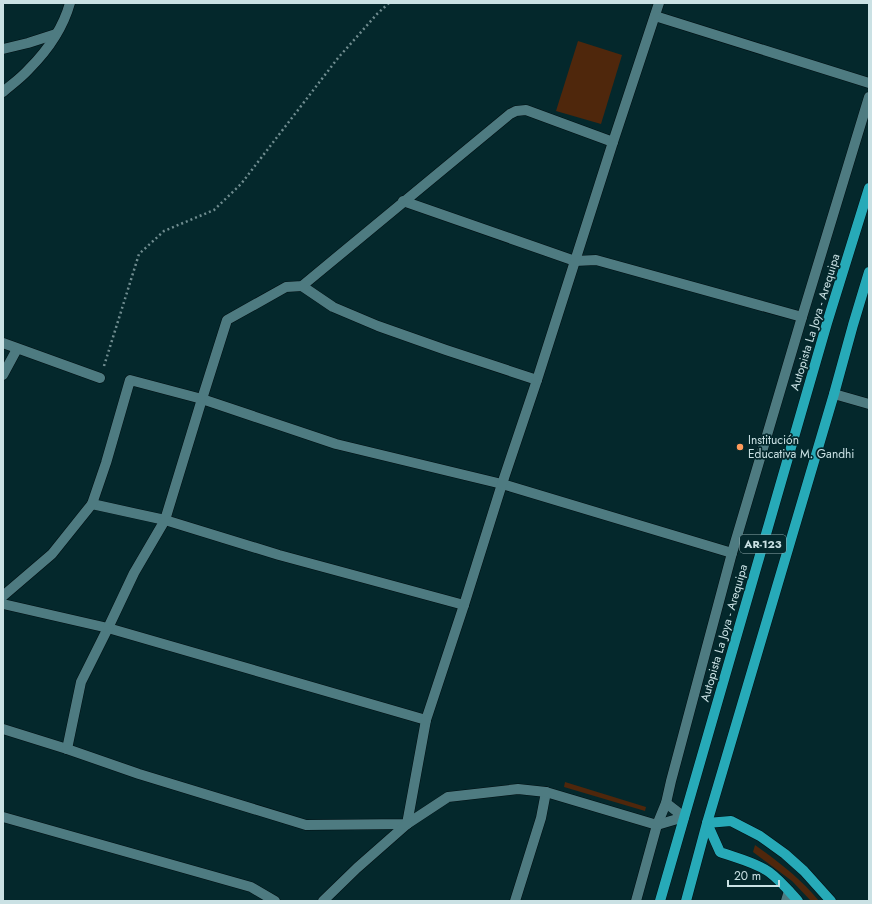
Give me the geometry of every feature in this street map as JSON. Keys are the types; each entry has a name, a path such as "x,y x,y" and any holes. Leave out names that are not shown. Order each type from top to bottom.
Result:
{"main road":[{"name":"Autopista La Joya - Arequipa","path":"660,901 827,323 869,188"},
{"name":"AR-123","path":"686,901 707,823 834,394 852,325 869,272"},
{"path":"798,901 787,896 776,878 768,871 720,852 707,823 731,821 760,836 785,854 804,871 831,901"}],"street":[{"path":"3,92 28,70 44,52 67,14 70,3"},
{"path":"407,824 426,720 659,3"},
{"path":"655,16 869,83"},
{"path":"3,49 56,34"},
{"path":"636,901 657,825 666,803 732,553 869,97"},
{"path":"67,749 81,682 134,573 165,520 227,320 286,287 302,286 516,110 526,110 613,142"},
{"path":"403,202 575,261 596,260 802,317"},
{"path":"302,286 332,307 378,326 537,380"},
{"path":"3,343 100,378"},
{"path":"3,375 17,349"},
{"path":"3,596 52,554 92,504 130,380 202,399 336,444 502,484 732,553"},
{"path":"834,394 869,404"},
{"path":"92,504 165,520 279,555 464,605"},
{"path":"3,604 108,628 426,720"},
{"path":"3,729 139,774 306,825 407,824"},
{"path":"323,901 357,868 407,824 448,797 518,789 546,792 657,825 684,817"},
{"path":"516,901 541,818 546,792"},
{"path":"666,803 684,817"},
{"path":"3,817 252,887 275,901"}],"path":[{"path":"100,378 139,254 164,231 214,210 242,184 338,58 377,14 389,3"}],"shaded area":[{"path":"578,41 622,55 601,124 556,111"},
{"path":"565,782 646,807 645,811 564,787"},
{"path":"755,845 805,885 819,901 811,901 792,881 753,852"}],"place":[{"name":"Institución Educativa M. Gandhi","path":"740,447"}]}
